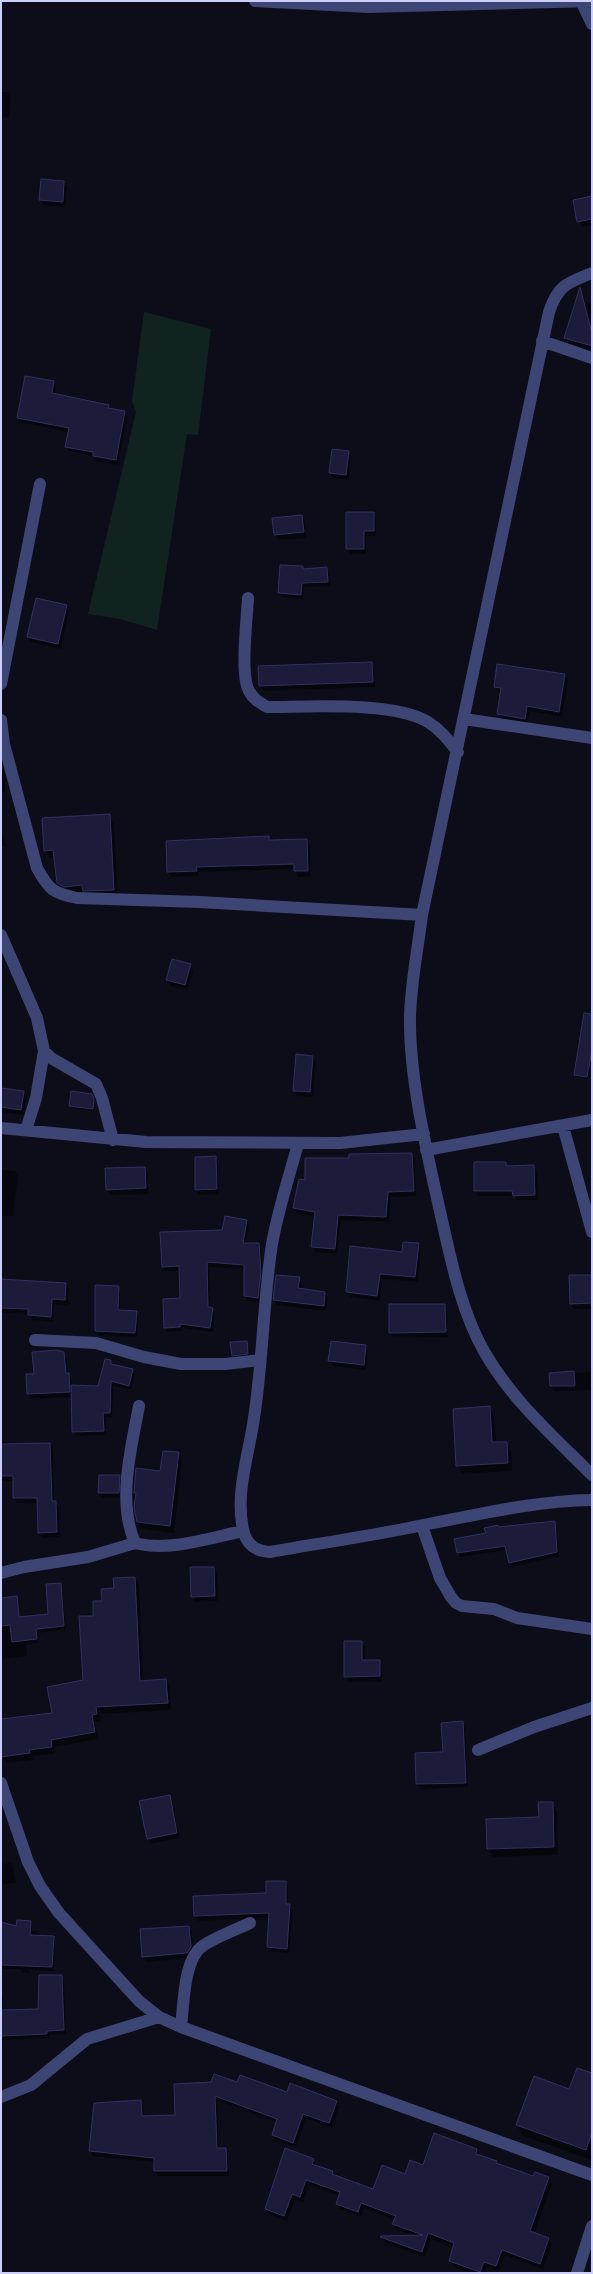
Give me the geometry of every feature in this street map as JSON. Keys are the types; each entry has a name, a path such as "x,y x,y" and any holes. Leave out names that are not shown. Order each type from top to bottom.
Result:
{"street":[{"path":"255,1 415,6 592,1"},
{"path":"581,2 592,24"},
{"path":"592,273 567,283 560,288 554,298 542,341 458,752 422,915 410,1016 411,1049 426,1150 453,1270 484,1352 500,1378 516,1397 592,1475"},
{"path":"542,341 592,358"},
{"path":"1,684 40,484"},
{"path":"248,598 245,635 246,677 248,691 256,701 267,707 396,710 427,721 442,732 458,752"},
{"path":"464,719 592,738"},
{"path":"1,720 4,744 37,868 47,886 58,894 77,898 199,902 422,915"},
{"path":"1,935 37,1018 44,1051 36,1098 26,1130"},
{"path":"44,1051 51,1058 96,1084 111,1126 114,1140"},
{"path":"426,1150 592,1120"},
{"path":"563,1126 592,1232"},
{"path":"1,1128 114,1140 298,1144 370,1141 424,1134"},
{"path":"298,1144 272,1242 254,1418 241,1498 243,1531 249,1544 255,1549 270,1552 422,1526 502,1508 592,1500"},
{"path":"35,1340 96,1343 144,1357 182,1364 225,1364 260,1360"},
{"path":"135,1543 127,1519 130,1457 139,1406"},
{"path":"422,1526 440,1578 456,1603 462,1606 494,1609 517,1618 592,1629"},
{"path":"1,1573 24,1567 88,1557 135,1543 147,1546 176,1544 243,1531"},
{"path":"478,1750 534,1727 592,1708"},
{"path":"1,1783 28,1862 40,1886 59,1913 107,1966 139,2001 159,2017 181,2027 592,2175"},
{"path":"181,2027 188,1974 194,1956 203,1946 250,1923"},
{"path":"1,2097 31,2085 87,2039 159,2017"},
{"path":"577,2273 592,2226"}],"green space":[{"path":"144,312 211,329 198,435 187,434 157,630 120,619 88,614 136,412 132,401"}],"building":[{"path":"41,179 64,181 63,202 39,200"},
{"path":"592,196 592,219 577,222 573,200"},
{"path":"580,287 592,333 592,346 564,338"},
{"path":"25,376 54,381 52,393 109,405 108,408 125,411 116,460 93,456 93,452 65,447 69,428 17,418"},
{"path":"332,449 349,451 346,475 329,473"},
{"path":"346,512 374,512 374,531 364,531 364,549 346,549"},
{"path":"302,515 304,532 274,535 272,518"},
{"path":"280,565 303,566 303,569 327,567 328,582 302,583 301,595 278,593"},
{"path":"36,598 67,605 58,644 27,637"},
{"path":"372,662 373,682 259,686 258,666"},
{"path":"497,664 565,674 559,712 527,706 525,719 497,714 501,688 494,687"},
{"path":"110,814 114,890 83,891 82,885 64,887 57,883 53,850 44,851 42,818"},
{"path":"269,836 269,840 307,839 308,871 294,871 294,864 196,867 197,871 167,872 166,841"},
{"path":"172,959 191,964 185,985 166,980"},
{"path":"584,1013 592,1014 592,1050 587,1077 574,1075"},
{"path":"296,1054 313,1056 310,1092 293,1091"},
{"path":"1,1088 24,1091 21,1110 1,1107"},
{"path":"71,1091 92,1094 94,1098 93,1109 69,1106"},
{"path":"412,1153 414,1191 388,1192 386,1217 338,1215 335,1249 311,1247 315,1212 293,1208 299,1179 305,1180 305,1158 349,1158 349,1154"},
{"path":"216,1156 217,1189 195,1190 195,1157"},
{"path":"474,1162 506,1162 506,1166 534,1165 535,1195 513,1196 512,1191 474,1191"},
{"path":"145,1167 146,1188 106,1190 105,1168"},
{"path":"225,1216 247,1220 243,1243 259,1243 261,1273 258,1298 244,1296 244,1265 207,1262 208,1307 213,1308 210,1328 180,1324 180,1327 164,1328 163,1299 180,1298 179,1266 162,1267 160,1232 222,1230"},
{"path":"403,1242 419,1243 415,1277 380,1274 377,1296 346,1292 350,1246 402,1252"},
{"path":"276,1275 300,1277 298,1288 325,1292 324,1306 273,1300"},
{"path":"569,1275 592,1275 592,1303 570,1304"},
{"path":"1,1279 66,1283 65,1300 52,1299 51,1317 28,1315 28,1309 1,1308"},
{"path":"95,1285 119,1286 118,1310 137,1311 135,1333 95,1331"},
{"path":"389,1304 445,1304 446,1332 389,1333"},
{"path":"247,1341 248,1354 232,1356 230,1342"},
{"path":"331,1341 366,1345 364,1365 328,1361"},
{"path":"57,1350 64,1352 66,1373 69,1373 70,1392 27,1394 26,1374 34,1374 32,1352"},
{"path":"105,1359 111,1360 111,1364 133,1369 129,1386 111,1381 110,1413 103,1413 104,1431 72,1432 71,1385 98,1386"},
{"path":"574,1371 575,1386 550,1386 549,1373"},
{"path":"490,1406 492,1442 507,1442 508,1463 456,1466 453,1409"},
{"path":"50,1443 52,1501 56,1501 57,1532 38,1533 37,1498 13,1498 13,1476 1,1476 1,1444"},
{"path":"163,1451 179,1452 170,1526 137,1522 134,1507 136,1493 134,1493 136,1468 160,1471"},
{"path":"99,1475 120,1475 119,1493 98,1493"},
{"path":"555,1521 557,1552 509,1563 505,1546 457,1553 454,1539 486,1533 484,1528 498,1525 499,1527"},
{"path":"190,1567 214,1567 215,1596 191,1597"},
{"path":"135,1577 140,1681 166,1679 168,1703 96,1707 97,1714 92,1715 95,1732 51,1740 52,1747 29,1750 30,1753 1,1757 1,1719 52,1713 47,1687 83,1680 79,1616 93,1616 93,1601 102,1601 101,1589 114,1588 113,1578"},
{"path":"61,1583 64,1626 36,1629 37,1639 12,1642 10,1625 1,1626 1,1598 17,1596 19,1617 48,1614 46,1584"},
{"path":"344,1641 362,1641 362,1660 380,1660 380,1676 344,1677"},
{"path":"463,1721 466,1783 416,1784 415,1753 443,1752 441,1723"},
{"path":"170,1795 177,1833 147,1839 139,1801"},
{"path":"538,1802 553,1802 554,1847 487,1849 486,1819 539,1817"},
{"path":"266,1881 286,1881 286,1904 290,1904 287,1949 267,1947 269,1913 194,1916 193,1896 266,1893"},
{"path":"17,1920 31,1921 30,1935 54,1936 52,1967 1,1965 1,1922 16,1926"},
{"path":"189,1926 191,1947 187,1953 142,1957 140,1929"},
{"path":"39,1975 62,1975 64,2030 47,2031 47,2034 1,2036 1,2010 38,2009"},
{"path":"577,2068 592,2073 592,2132 586,2150 516,2125 534,2076 569,2089"},
{"path":"214,2074 237,2082 240,2075 287,2092 290,2083 337,2101 329,2123 303,2114 293,2143 272,2135 277,2119 215,2096 217,2148 226,2148 227,2171 154,2171 154,2158 89,2151 94,2103 141,2100 142,2116 175,2115 174,2084 211,2082"},
{"path":"434,2133 477,2149 476,2154 497,2161 496,2163 533,2176 535,2172 549,2177 530,2231 549,2238 540,2264 502,2250 496,2266 484,2262 480,2272 449,2261 454,2243 428,2233 422,2252 380,2237 423,2235 392,2224 396,2216 361,2203 358,2212 336,2204 340,2192 306,2180 300,2197 292,2194 284,2216 265,2209 285,2148 314,2159 312,2164 333,2171 332,2174 373,2189 382,2165 405,2174 410,2160 423,2165"}]}
